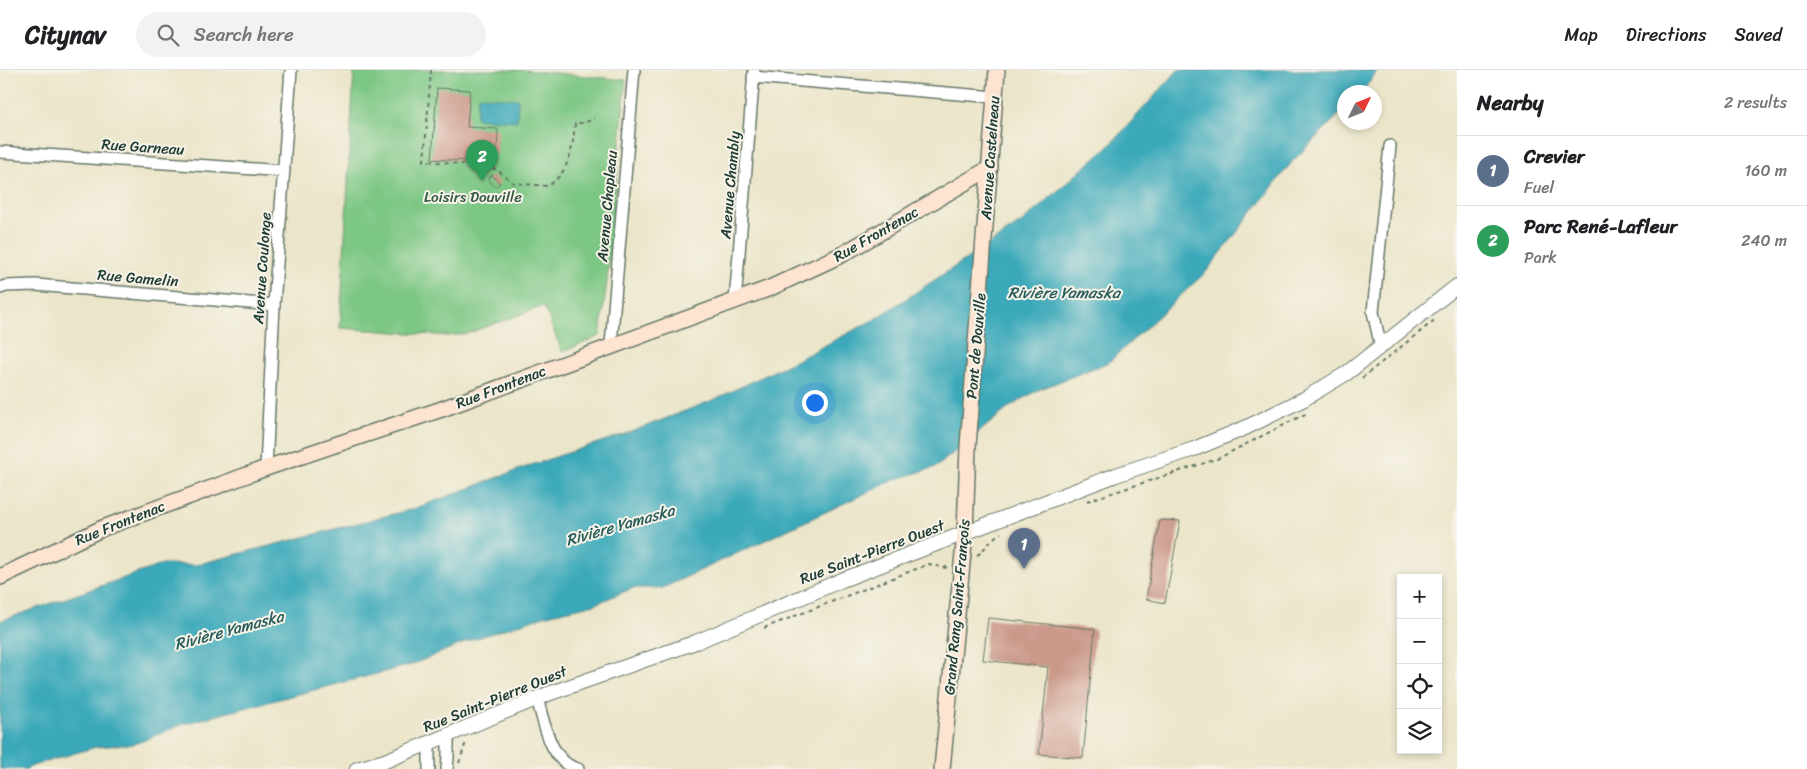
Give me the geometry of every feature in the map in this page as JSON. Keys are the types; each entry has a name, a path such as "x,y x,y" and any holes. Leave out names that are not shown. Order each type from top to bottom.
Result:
{"main road":[{"name":"Avenue Castelneau","path":"984,246 997,70"},
{"name":"Rue Frontenac","path":"0,577 103,528 266,468 442,409 611,345 735,302 843,254 990,168"},
{"name":"Pont de Douville","path":"968,446 984,246"},
{"name":"Grand Rang Saint-François","path":"942,769 966,533 968,446"}],"street":[{"name":"Avenue Coulonge","path":"266,468 274,305 291,70"},
{"path":"627,70 634,70"},
{"name":"Avenue Chapleau","path":"611,345 634,70"},
{"path":"754,74 995,97"},
{"name":"Avenue Chambly","path":"735,302 754,74"},
{"path":"1381,347 1373,312 1390,146"},
{"name":"Rue Garneau","path":"0,152 284,171"},
{"name":"Rue Gamelin","path":"0,288 36,285 274,305"},
{"name":"Rue Saint-Pierre Ouest","path":"357,769 385,761 537,698 696,642 842,580 1116,475 1194,449 1245,428 1304,398 1347,373 1457,286"},
{"path":"537,698 546,728 557,754 570,767 578,769"},
{"path":"447,769 448,735"},
{"path":"429,743 429,769"}],"path":[{"path":"431,70 424,161 488,166 499,171 513,183 548,186 570,160 575,123 585,123 594,118"},
{"path":"457,769 467,740"}],"green space":[{"name":"Loisirs Douville","path":"354,70 524,70 626,80 600,336 562,352 544,306 466,334 449,336 340,328"}],"water":[{"name":"Rivière Yamaska","path":"1178,70 1378,70 1367,85 1337,85 1337,117 1292,162 1206,272 1109,362 1038,390 1011,406 936,467 894,480 663,588 633,588 595,604 547,615 471,640 411,665 183,724 135,744 96,747 26,769 0,769 0,621 164,564 195,565 413,509 534,464 628,433 713,400 795,361 877,318 1022,222 1111,144"},
{"path":"478,96 518,99 517,121 476,118"}],"building":[{"path":"437,88 470,90 467,127 498,129 497,154 469,152 468,161 432,159"},
{"path":"492,175 500,183 495,187 488,179"},
{"path":"1160,520 1180,521 1165,603 1146,599"},
{"path":"988,618 1095,629 1083,758 1039,754 1048,667 983,660"}],"place":[{"name":"Parc René-Lafleur","path":"482,181"},
{"name":"Crevier","path":"1024,569"}]}
